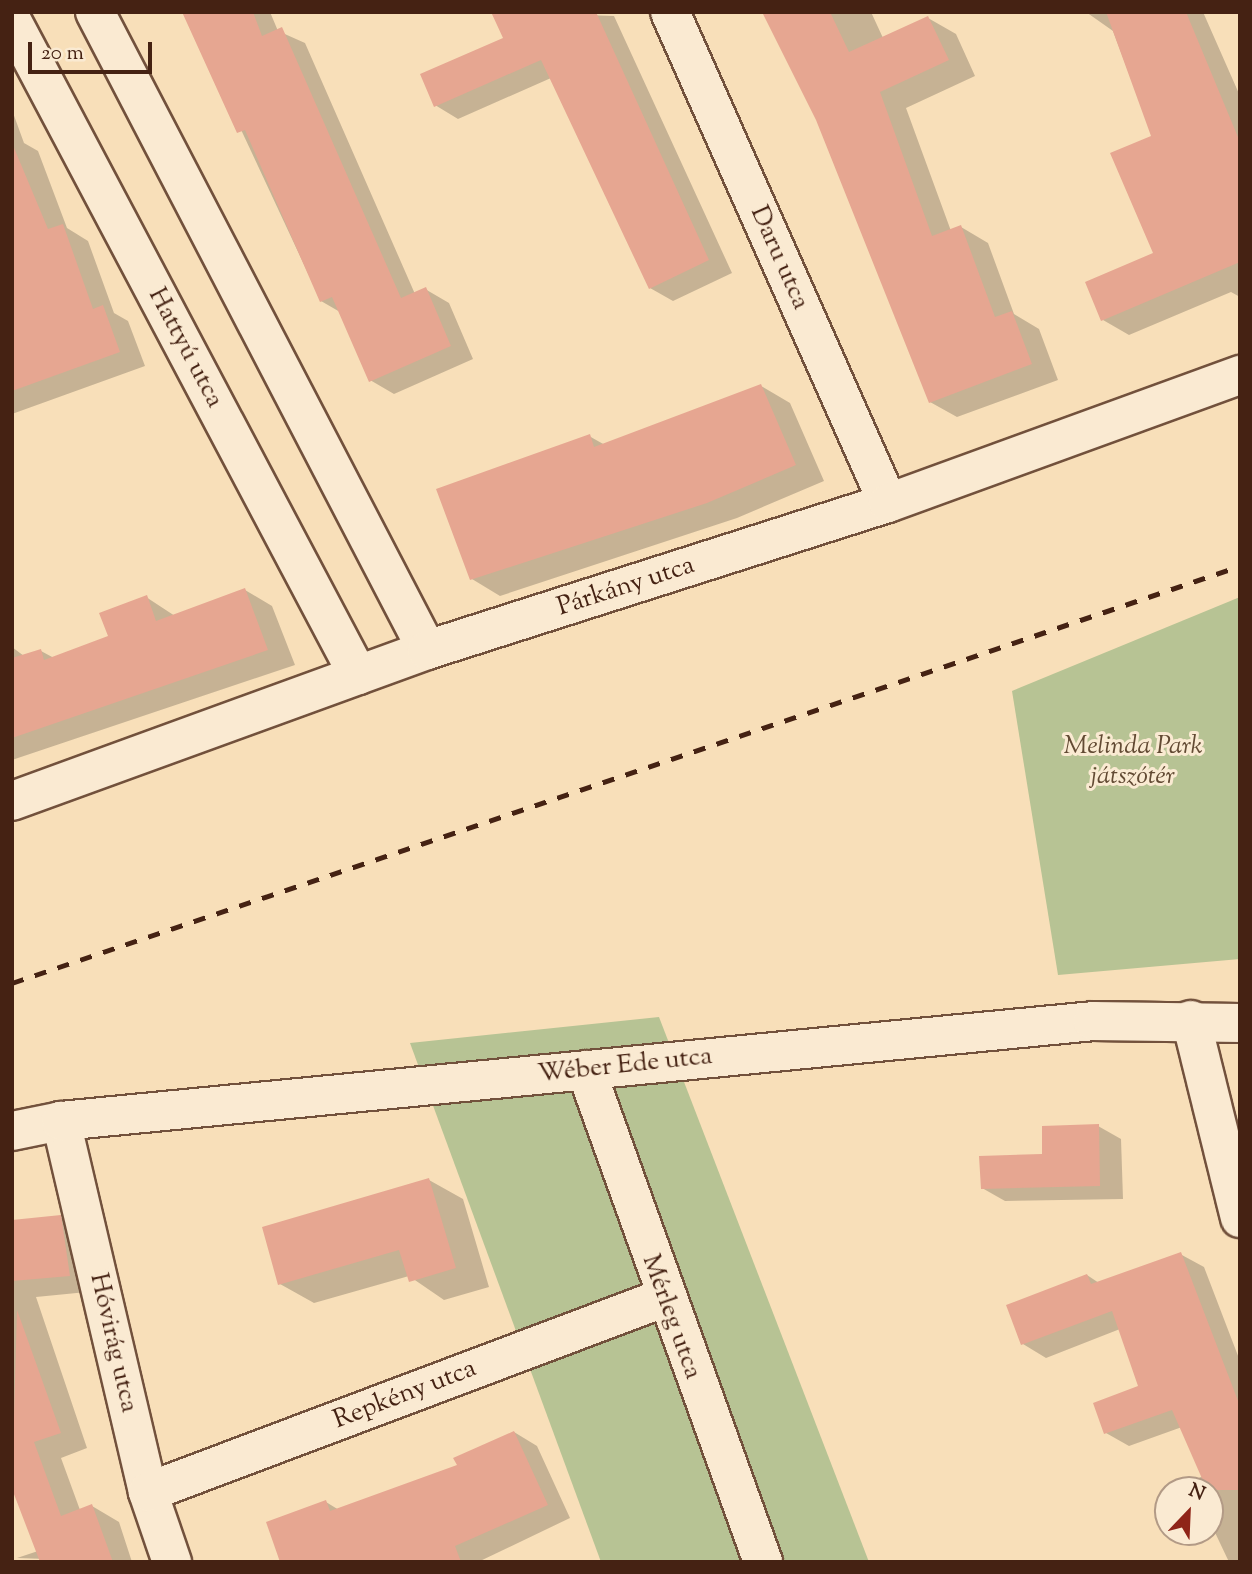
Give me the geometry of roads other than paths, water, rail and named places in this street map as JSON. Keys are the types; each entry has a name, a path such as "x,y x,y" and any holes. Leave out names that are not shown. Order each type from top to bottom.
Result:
{"street":[{"path":"95,12 427,650"},
{"name":"Daru utca","path":"670,12 888,503"},
{"name":"Hattyú utca","path":"12,22 358,675"},
{"name":"Párkány utca","path":"12,801 427,650 888,503 1240,375"},
{"path":"1191,1020 1240,1218"},
{"name":"Wéber Ede utca","path":"12,1131 61,1121 1093,1021 1191,1020 1240,1023"},
{"name":"Mérleg utca","path":"586,1070 663,1298 763,1562"},
{"name":"Hóvirág utca","path":"61,1121 148,1492 172,1562"},
{"name":"Repkény utca","path":"148,1492 663,1298"}],"railway":[{"path":"12,983 1240,566"}],"park label":[{"name":"Melinda Park játszótér","path":"1133,762"}]}
